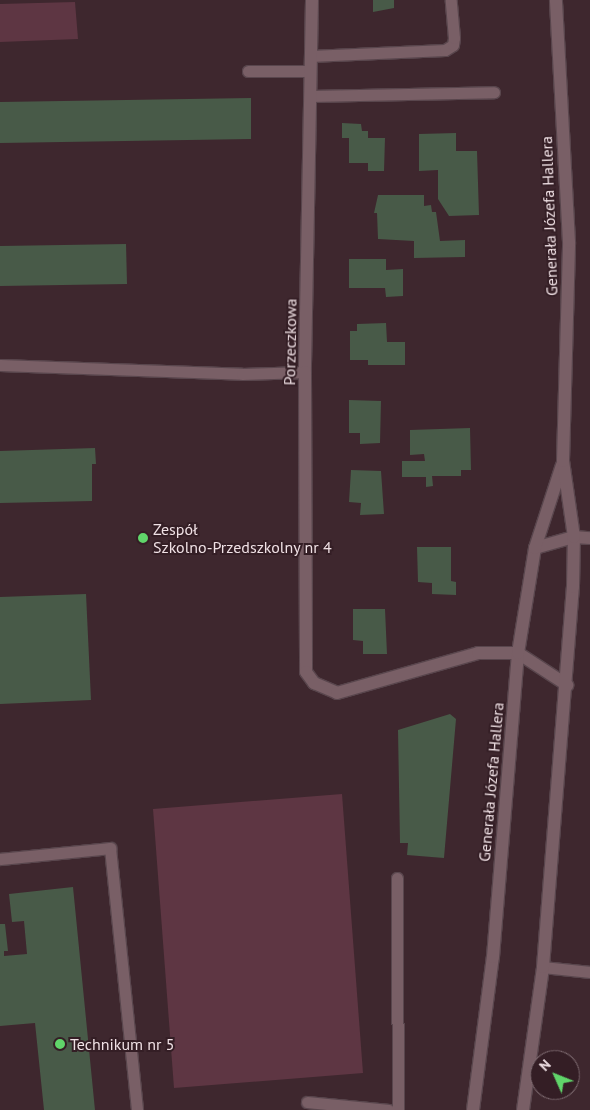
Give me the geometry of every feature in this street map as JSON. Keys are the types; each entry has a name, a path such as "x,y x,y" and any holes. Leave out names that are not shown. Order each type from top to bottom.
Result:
{"main road":[{"name":"Porzeczkowa","path":"312,0 305,372 306,672 314,683 336,693 478,653 518,654"},
{"name":"Generała Józefa Hallera","path":"523,1110 543,967 567,685 574,537 563,461 569,242 556,0"},
{"name":"Generała Józefa Hallera","path":"473,1110 493,957 518,654 535,548 563,461"},
{"path":"535,548 574,537 590,538"},
{"path":"518,654 567,685"}],"lane":[{"path":"310,56 445,50 453,45 454,38 452,0"},
{"path":"248,71 310,71"},
{"path":"310,96 494,92"},
{"path":"0,365 242,374 305,372"},
{"path":"0,859 110,848 136,1110"},
{"path":"397,878 398,1110"},
{"path":"543,967 590,972"},
{"path":"307,1102 389,1110"}],"shaded area":[{"path":"75,2 78,39 0,42 0,4"},
{"path":"342,794 363,1073 174,1088 153,809"}],"building":[{"path":"373,0 394,0 394,8 373,12"},
{"path":"251,98 251,139 0,143 0,102"},
{"path":"342,123 361,124 362,131 368,131 368,138 385,138 384,171 368,171 368,163 349,163 349,138 342,138"},
{"path":"456,133 456,151 477,151 479,215 449,216 438,199 438,170 419,171 419,134"},
{"path":"378,195 424,195 424,206 431,205 432,212 436,212 440,241 465,240 465,257 414,258 414,241 378,239 377,213 374,213"},
{"path":"126,244 127,284 0,286 0,246"},
{"path":"349,259 386,259 386,270 403,269 403,296 386,297 385,288 349,288"},
{"path":"386,323 387,342 405,342 405,365 368,365 368,360 350,360 350,331 357,331 357,324"},
{"path":"349,400 381,401 380,443 360,444 360,433 349,433"},
{"path":"470,428 471,470 461,470 461,476 432,476 433,486 426,487 426,477 402,477 402,461 425,461 424,454 410,455 410,430"},
{"path":"95,448 96,464 92,464 92,501 0,503 0,451"},
{"path":"351,470 381,471 384,514 360,515 361,503 349,502"},
{"path":"417,547 451,547 451,581 456,582 456,595 432,594 432,583 418,582"},
{"path":"86,594 91,700 0,704 0,597"},
{"path":"353,609 385,609 387,654 363,654 363,641 353,640"},
{"path":"450,714 456,719 444,858 407,855 408,843 400,843 398,730"},
{"path":"73,887 95,1110 44,1110 35,1023 0,1026 0,924 5,924 8,951 4,951 4,956 27,954 24,921 12,922 9,894"}],"place":[{"name":"Zespół Szkolno-Przedszkolny nr 4","path":"143,538"},
{"name":"Technikum nr 5","path":"60,1044"}]}
